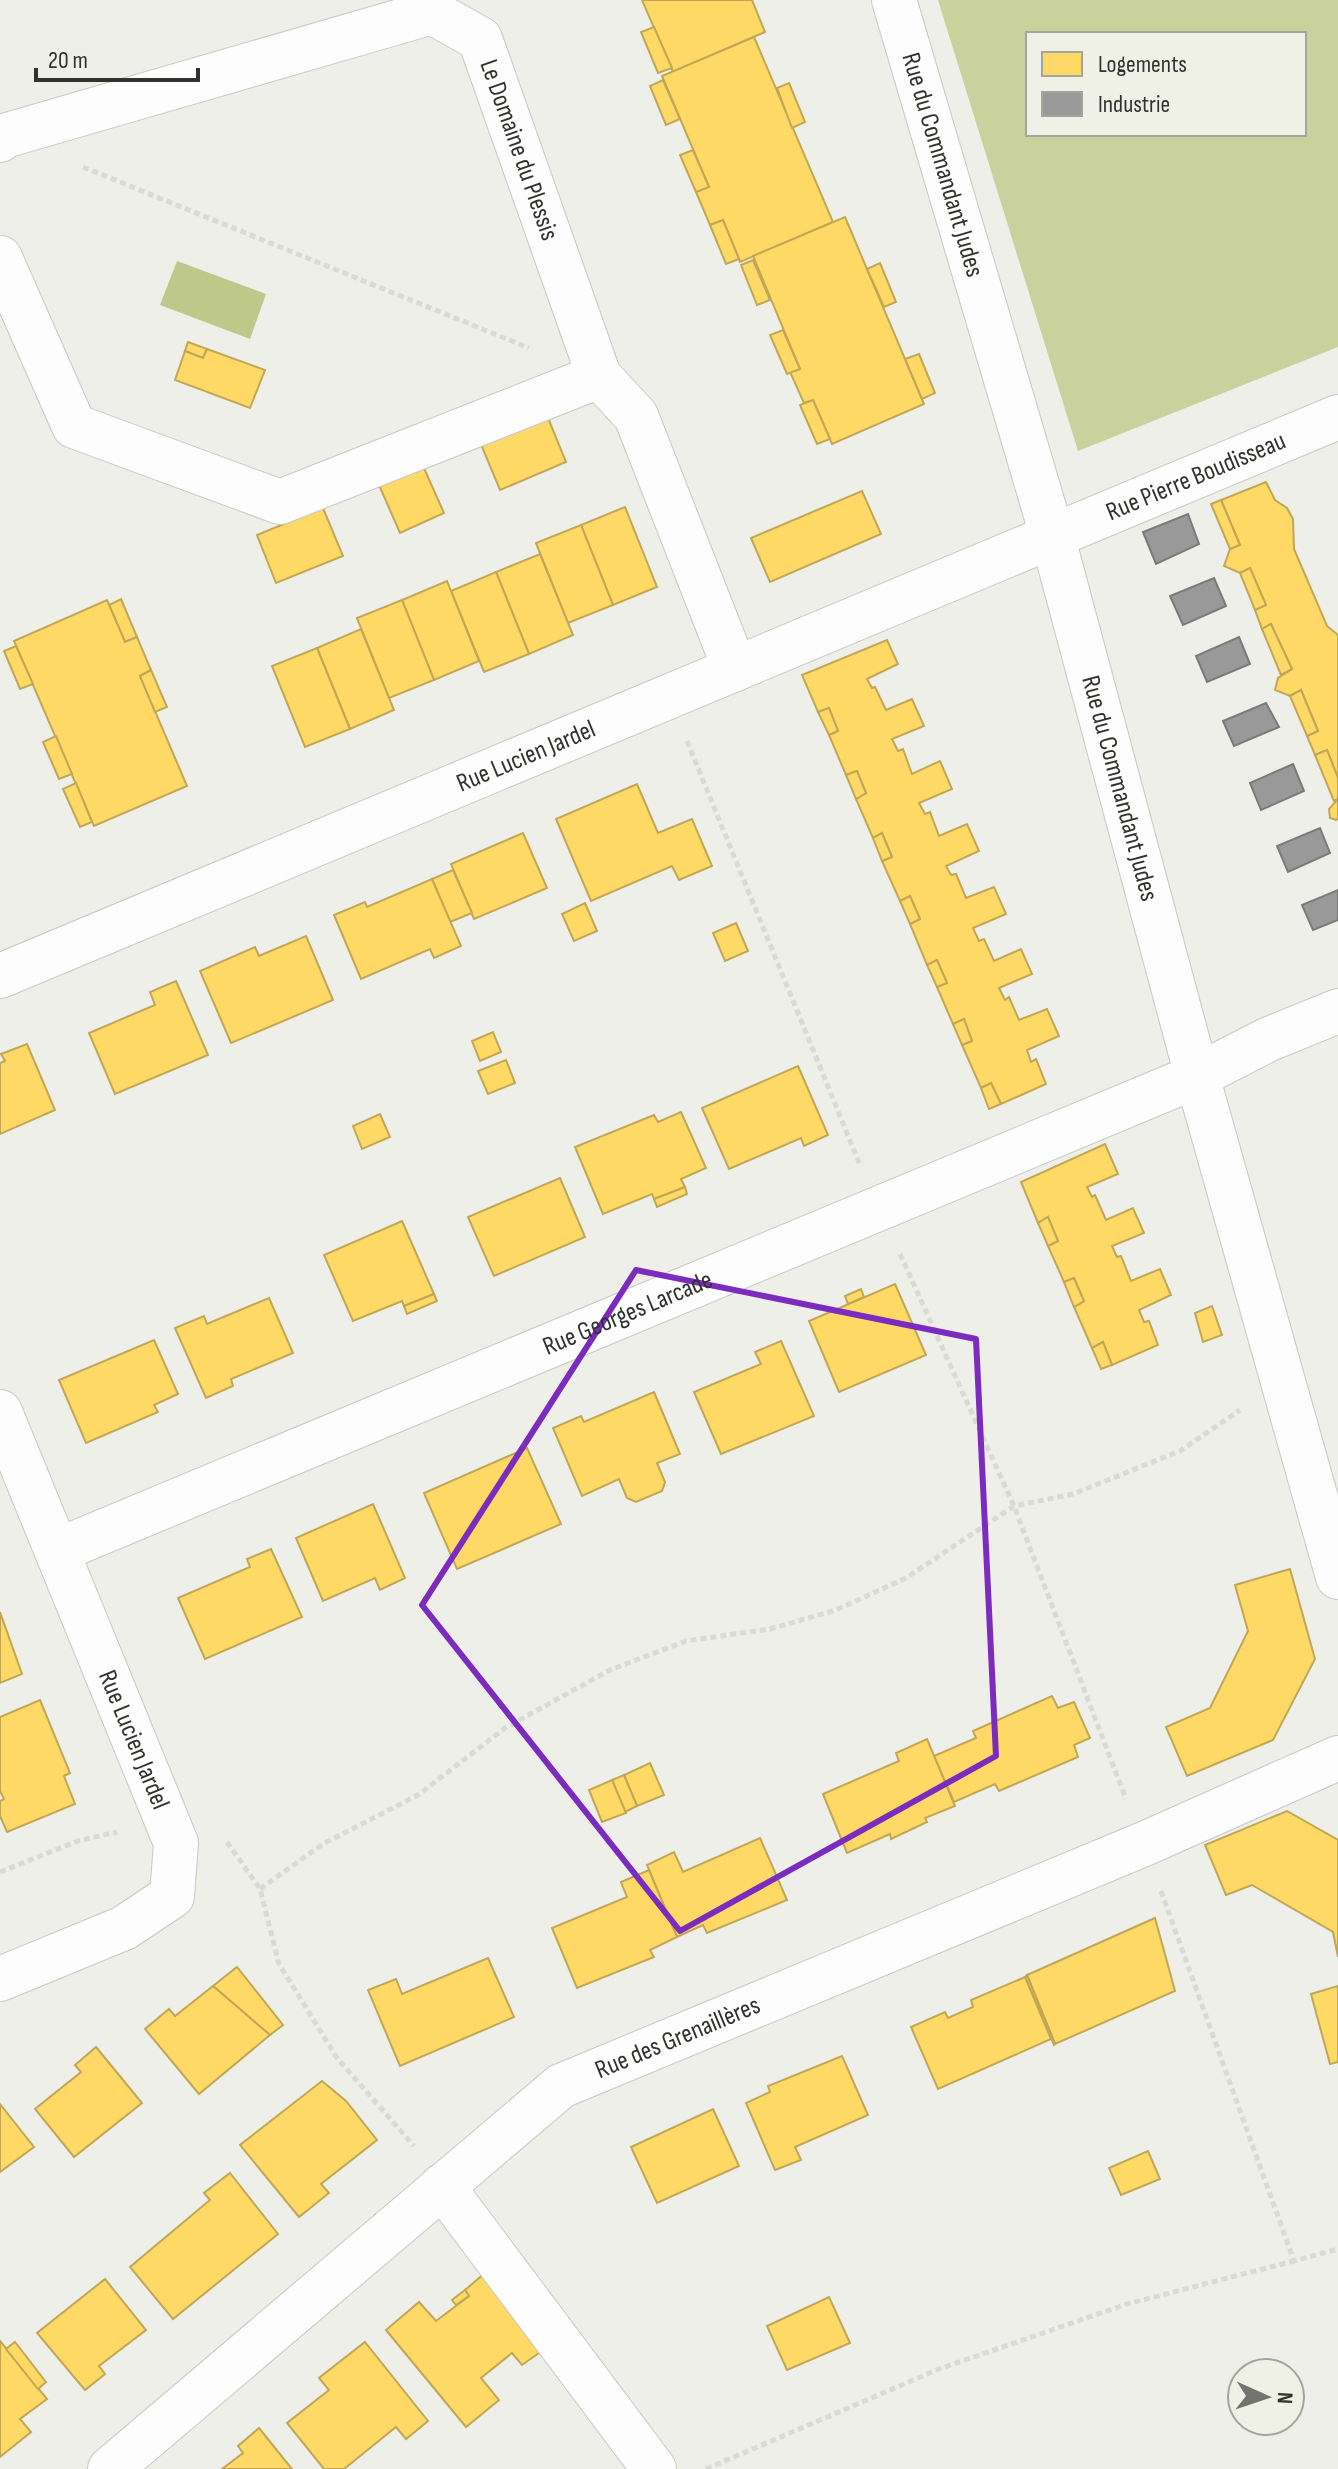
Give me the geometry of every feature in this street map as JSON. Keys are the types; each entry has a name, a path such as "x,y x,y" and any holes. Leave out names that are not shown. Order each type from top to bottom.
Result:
{"street":[{"name":"Rue du Commandant Judes","path":"894,0 1052,535 1197,1076 1338,1577"},
{"name":"Le Domaine du Plessis","path":"0,140 4,136 432,12 480,39 599,376 636,416 735,669"},
{"path":"0,258 74,426 280,502 599,376"},
{"name":"Rue Pierre Boudisseau","path":"1052,535 1338,417"},
{"name":"Rue Lucien Jardel","path":"0,976 1052,535"},
{"name":"Rue Georges Larcade","path":"59,1550 880,1210 1197,1076 1267,1040 1338,1011"},
{"name":"Rue Lucien Jardel","path":"0,1412 59,1550 176,1843 172,1896 124,1928 0,1979"},
{"name":"Rue des Grenaillères","path":"110,2469 561,2086 1144,1844 1338,1758"},
{"path":"442,2186 654,2469"}],"path":[{"path":"76,165 599,376"},
{"path":"669,696 880,1210 1014,1506 1144,1844 1294,2261"},
{"path":"260,1889 323,1844 418,1795 505,1728 610,1670 686,1641 770,1629 836,1610 906,1578 1014,1506 1073,1494 1180,1451 1283,1381"},
{"path":"0,1872 78,1841 167,1821 214,1822 260,1889 279,1964 337,2058 415,2146 442,2186"},
{"path":"706,2469 939,2369 1127,2304 1338,2249"}],"highlighted area":[{"path":"636,1270 976,1339 996,1756 680,1931 422,1605"}],"shaded area":[{"path":"938,0 1338,0 1338,347 1078,451"},
{"path":"177,261 266,294 250,339 160,305"}],"building: Logements":[{"path":"642,0 752,0 765,32 673,72"},
{"path":"654,27 672,68 658,73 641,32"},
{"path":"754,37 833,222 740,262 723,220 710,225 696,192 709,187 662,76"},
{"path":"663,80 680,119 666,125 650,86"},
{"path":"789,83 805,122 792,128 777,88"},
{"path":"693,150 709,187 696,192 680,155"},
{"path":"845,217 924,404 832,444 813,400 804,403 790,372 800,369 753,256"},
{"path":"723,220 739,259 726,264 710,225"},
{"path":"753,260 770,300 757,305 741,265"},
{"path":"880,263 896,302 884,307 867,269"},
{"path":"783,330 800,369 787,374 770,335"},
{"path":"188,342 207,349 203,358 185,351"},
{"path":"207,349 265,370 250,408 175,380 185,351 203,358"},
{"path":"919,354 935,393 922,399 905,359"},
{"path":"813,400 830,439 817,444 800,405"},
{"path":"546,413 566,462 500,490 480,442"},
{"path":"423,466 444,513 400,533 379,485"},
{"path":"1266,482 1275,500 1287,508 1293,519 1294,549 1327,626 1338,635 1338,778 1327,750 1315,755 1307,736 1318,731 1301,690 1290,696 1275,690 1278,678 1292,669 1271,624 1262,629 1255,610 1266,605 1250,568 1240,573 1224,566 1230,549 1240,545 1221,500"},
{"path":"862,491 881,534 770,582 751,538"},
{"path":"1221,500 1240,545 1230,549 1211,504"},
{"path":"625,507 657,587 613,605 581,525"},
{"path":"323,508 343,556 276,583 257,535"},
{"path":"581,525 613,605 568,623 536,543"},
{"path":"540,554 573,635 529,654 496,572"},
{"path":"1250,568 1266,605 1255,610 1240,573"},
{"path":"496,572 529,654 484,672 451,591"},
{"path":"447,581 479,661 434,680 402,600"},
{"path":"121,599 137,637 125,642 109,605"},
{"path":"107,600 125,642 137,637 151,670 140,676 187,786 94,826 14,641"},
{"path":"402,600 434,680 389,698 357,618"},
{"path":"1271,624 1292,669 1281,675 1262,629"},
{"path":"361,629 394,710 350,729 317,648"},
{"path":"887,640 898,664 867,679 872,688 875,687 886,710 912,699 924,726 892,739 898,751 903,749 912,774 940,761 952,789 919,803 925,814 930,812 939,836 967,824 979,851 946,866 951,875 956,874 966,898 994,887 1006,914 973,928 979,941 984,939 994,961 1021,949 1032,974 999,988 1005,1000 1009,997 1019,1020 1047,1009 1059,1036 1027,1050 1031,1062 1036,1059 1046,1084 1001,1104 991,1083 981,1088 962,1045 972,1041 964,1019 953,1024 937,987 947,983 937,960 927,965 910,924 920,919 910,896 900,901 882,861 892,857 882,833 873,838 856,799 866,793 857,771 846,775 829,735 838,731 829,708 818,712 802,675"},
{"path":"16,646 33,684 20,689 4,651"},
{"path":"317,648 350,729 305,747 272,666"},
{"path":"151,670 167,707 155,712 140,676"},
{"path":"1301,690 1318,731 1307,736 1290,696"},
{"path":"829,708 838,731 829,735 818,712"},
{"path":"56,736 72,774 59,779 43,742"},
{"path":"1327,750 1338,778 1338,799 1334,801 1315,755"},
{"path":"857,771 866,793 856,799 846,775"},
{"path":"76,783 92,822 80,827 63,789"},
{"path":"637,784 658,833 692,819 712,866 679,880 672,866 591,901 556,819"},
{"path":"1338,799 1336,820 1330,818 1329,809"},
{"path":"523,833 547,888 474,919 451,864"},
{"path":"882,833 892,857 882,861 873,838"},
{"path":"453,870 472,913 450,922 432,879"},
{"path":"432,879 461,946 434,958 430,949 361,979 334,915 365,902 367,907"},
{"path":"910,896 920,919 910,924 900,901"},
{"path":"585,903 597,931 574,941 562,914"},
{"path":"736,923 748,951 725,961 713,933"},
{"path":"306,936 333,1000 231,1043 200,971 255,947 259,956"},
{"path":"937,960 947,983 937,987 927,965"},
{"path":"176,981 208,1055 115,1094 89,1033 155,1005 150,992"},
{"path":"964,1019 972,1041 962,1045 953,1024"},
{"path":"493,1032 501,1052 480,1061 472,1041"},
{"path":"27,1044 55,1110 0,1134 0,1063 5,1061 1,1054"},
{"path":"506,1060 515,1083 488,1094 478,1071"},
{"path":"798,1066 828,1135 804,1146 801,1138 729,1169 702,1108"},
{"path":"991,1083 1001,1104 989,1109 981,1088"},
{"path":"681,1112 706,1168 681,1179 685,1187 654,1199 652,1194 603,1214 575,1147 654,1115 658,1122"},
{"path":"380,1114 390,1137 362,1149 353,1126"},
{"path":"1105,1144 1118,1174 1087,1187 1092,1197 1095,1195 1106,1220 1133,1208 1144,1233 1112,1246 1117,1257 1121,1256 1131,1281 1160,1269 1171,1295 1139,1310 1144,1322 1149,1321 1158,1345 1112,1365 1103,1342 1092,1348 1074,1307 1084,1301 1074,1278 1064,1282 1048,1246 1058,1241 1048,1217 1038,1223 1021,1182"},
{"path":"560,1178 585,1237 494,1276 468,1217"},
{"path":"685,1187 687,1194 657,1207 654,1199"},
{"path":"1048,1217 1058,1241 1048,1246 1038,1223"},
{"path":"402,1221 434,1294 404,1306 402,1301 353,1321 324,1255"},
{"path":"1074,1278 1084,1301 1074,1307 1064,1282"},
{"path":"895,1284 926,1355 839,1392 809,1321"},
{"path":"861,1289 864,1297 848,1304 845,1296"},
{"path":"434,1294 437,1301 407,1314 404,1306"},
{"path":"269,1298 293,1353 231,1379 233,1386 206,1398 175,1328 204,1316 207,1324"},
{"path":"1212,1306 1222,1335 1203,1342 1195,1313"},
{"path":"154,1340 178,1394 154,1405 158,1412 86,1443 59,1380"},
{"path":"781,1341 814,1416 721,1454 694,1392 761,1364 755,1352"},
{"path":"1103,1342 1112,1365 1101,1369 1092,1348"},
{"path":"654,1392 680,1454 657,1463 665,1482 662,1491 636,1502 627,1498 619,1479 582,1496 553,1428 581,1416 584,1422"},
{"path":"527,1448 561,1524 457,1569 424,1493"},
{"path":"373,1504 405,1578 380,1590 375,1578 323,1601 296,1538"},
{"path":"271,1549 302,1617 205,1659 178,1598 250,1567 247,1559"},
{"path":"1290,1569 1315,1659 1273,1740 1187,1776 1166,1727 1210,1708 1248,1631 1235,1585"},
{"path":"0,1612 22,1674 0,1683"},
{"path":"1052,1696 1058,1708 1074,1702 1090,1738 1074,1745 1078,1757 999,1791 995,1784 954,1802 934,1756 976,1738 973,1731"},
{"path":"40,1700 70,1773 64,1776 75,1804 7,1832 0,1816 0,1801 4,1799 0,1791 0,1717"},
{"path":"927,1739 955,1806 925,1818 927,1822 891,1839 890,1834 847,1853 823,1794 899,1761 896,1753"},
{"path":"650,1763 664,1795 637,1806 624,1775"},
{"path":"624,1775 637,1806 625,1812 612,1780"},
{"path":"612,1780 626,1813 602,1822 589,1790"},
{"path":"1287,1811 1338,1840 1338,1957 1333,1932 1252,1885 1226,1895 1205,1845"},
{"path":"760,1838 787,1900 707,1933 703,1925 677,1937 647,1865 674,1852 683,1872"},
{"path":"649,1870 677,1937 650,1950 654,1957 577,1988 552,1928 627,1897 621,1882"},
{"path":"1155,1918 1175,1991 1055,2044 1027,1975"},
{"path":"488,1958 514,2017 400,2066 368,1990 396,1979 402,1994"},
{"path":"237,1967 283,2025 270,2035 213,1986"},
{"path":"1027,1975 1055,2044 1054,2045 1025,1977"},
{"path":"1025,1977 1051,2039 938,2089 911,2027 945,2012 948,2018 973,2007 971,2000"},
{"path":"213,1986 270,2035 199,2094 145,2029 169,2009 175,2016"},
{"path":"1338,1986 1338,2062 1330,2064 1311,1994"},
{"path":"96,2047 142,2103 74,2157 35,2109 81,2072 75,2065"},
{"path":"842,2056 868,2115 795,2147 801,2160 775,2170 746,2103 770,2092 768,2086"},
{"path":"322,2081 346,2101 377,2140 321,2184 329,2193 299,2217 240,2145"},
{"path":"0,2104 34,2147 0,2172"},
{"path":"713,2109 739,2166 657,2203 631,2147"},
{"path":"1148,2151 1160,2179 1121,2195 1109,2168"},
{"path":"230,2173 278,2234 173,2319 130,2267 210,2200 204,2193"},
{"path":"485,2273 546,2348 522,2365 512,2353 481,2378 499,2400 466,2427 386,2330 419,2302 436,2321 469,2296 465,2290"},
{"path":"105,2279 146,2330 99,2366 105,2374 85,2390 37,2333"},
{"path":"465,2290 469,2296 456,2305 452,2300"},
{"path":"829,2297 850,2343 787,2370 767,2326"},
{"path":"0,2341 47,2399 20,2419 31,2432 0,2457"},
{"path":"15,2342 46,2382 38,2389 6,2349"},
{"path":"365,2342 428,2421 406,2439 396,2427 344,2469 324,2469 287,2423 329,2390 319,2378"},
{"path":"259,2428 292,2469 222,2469 243,2453 238,2446"}],"building: Industrie":[{"path":"1188,514 1199,544 1156,564 1143,532"},
{"path":"1214,578 1226,606 1183,625 1170,596"},
{"path":"1239,637 1250,664 1207,682 1196,656"},
{"path":"1266,703 1279,727 1234,746 1223,721"},
{"path":"1293,764 1304,791 1261,810 1250,783"},
{"path":"1320,828 1330,853 1288,872 1277,846"},
{"path":"1338,890 1338,920 1313,930 1302,905"}]}
